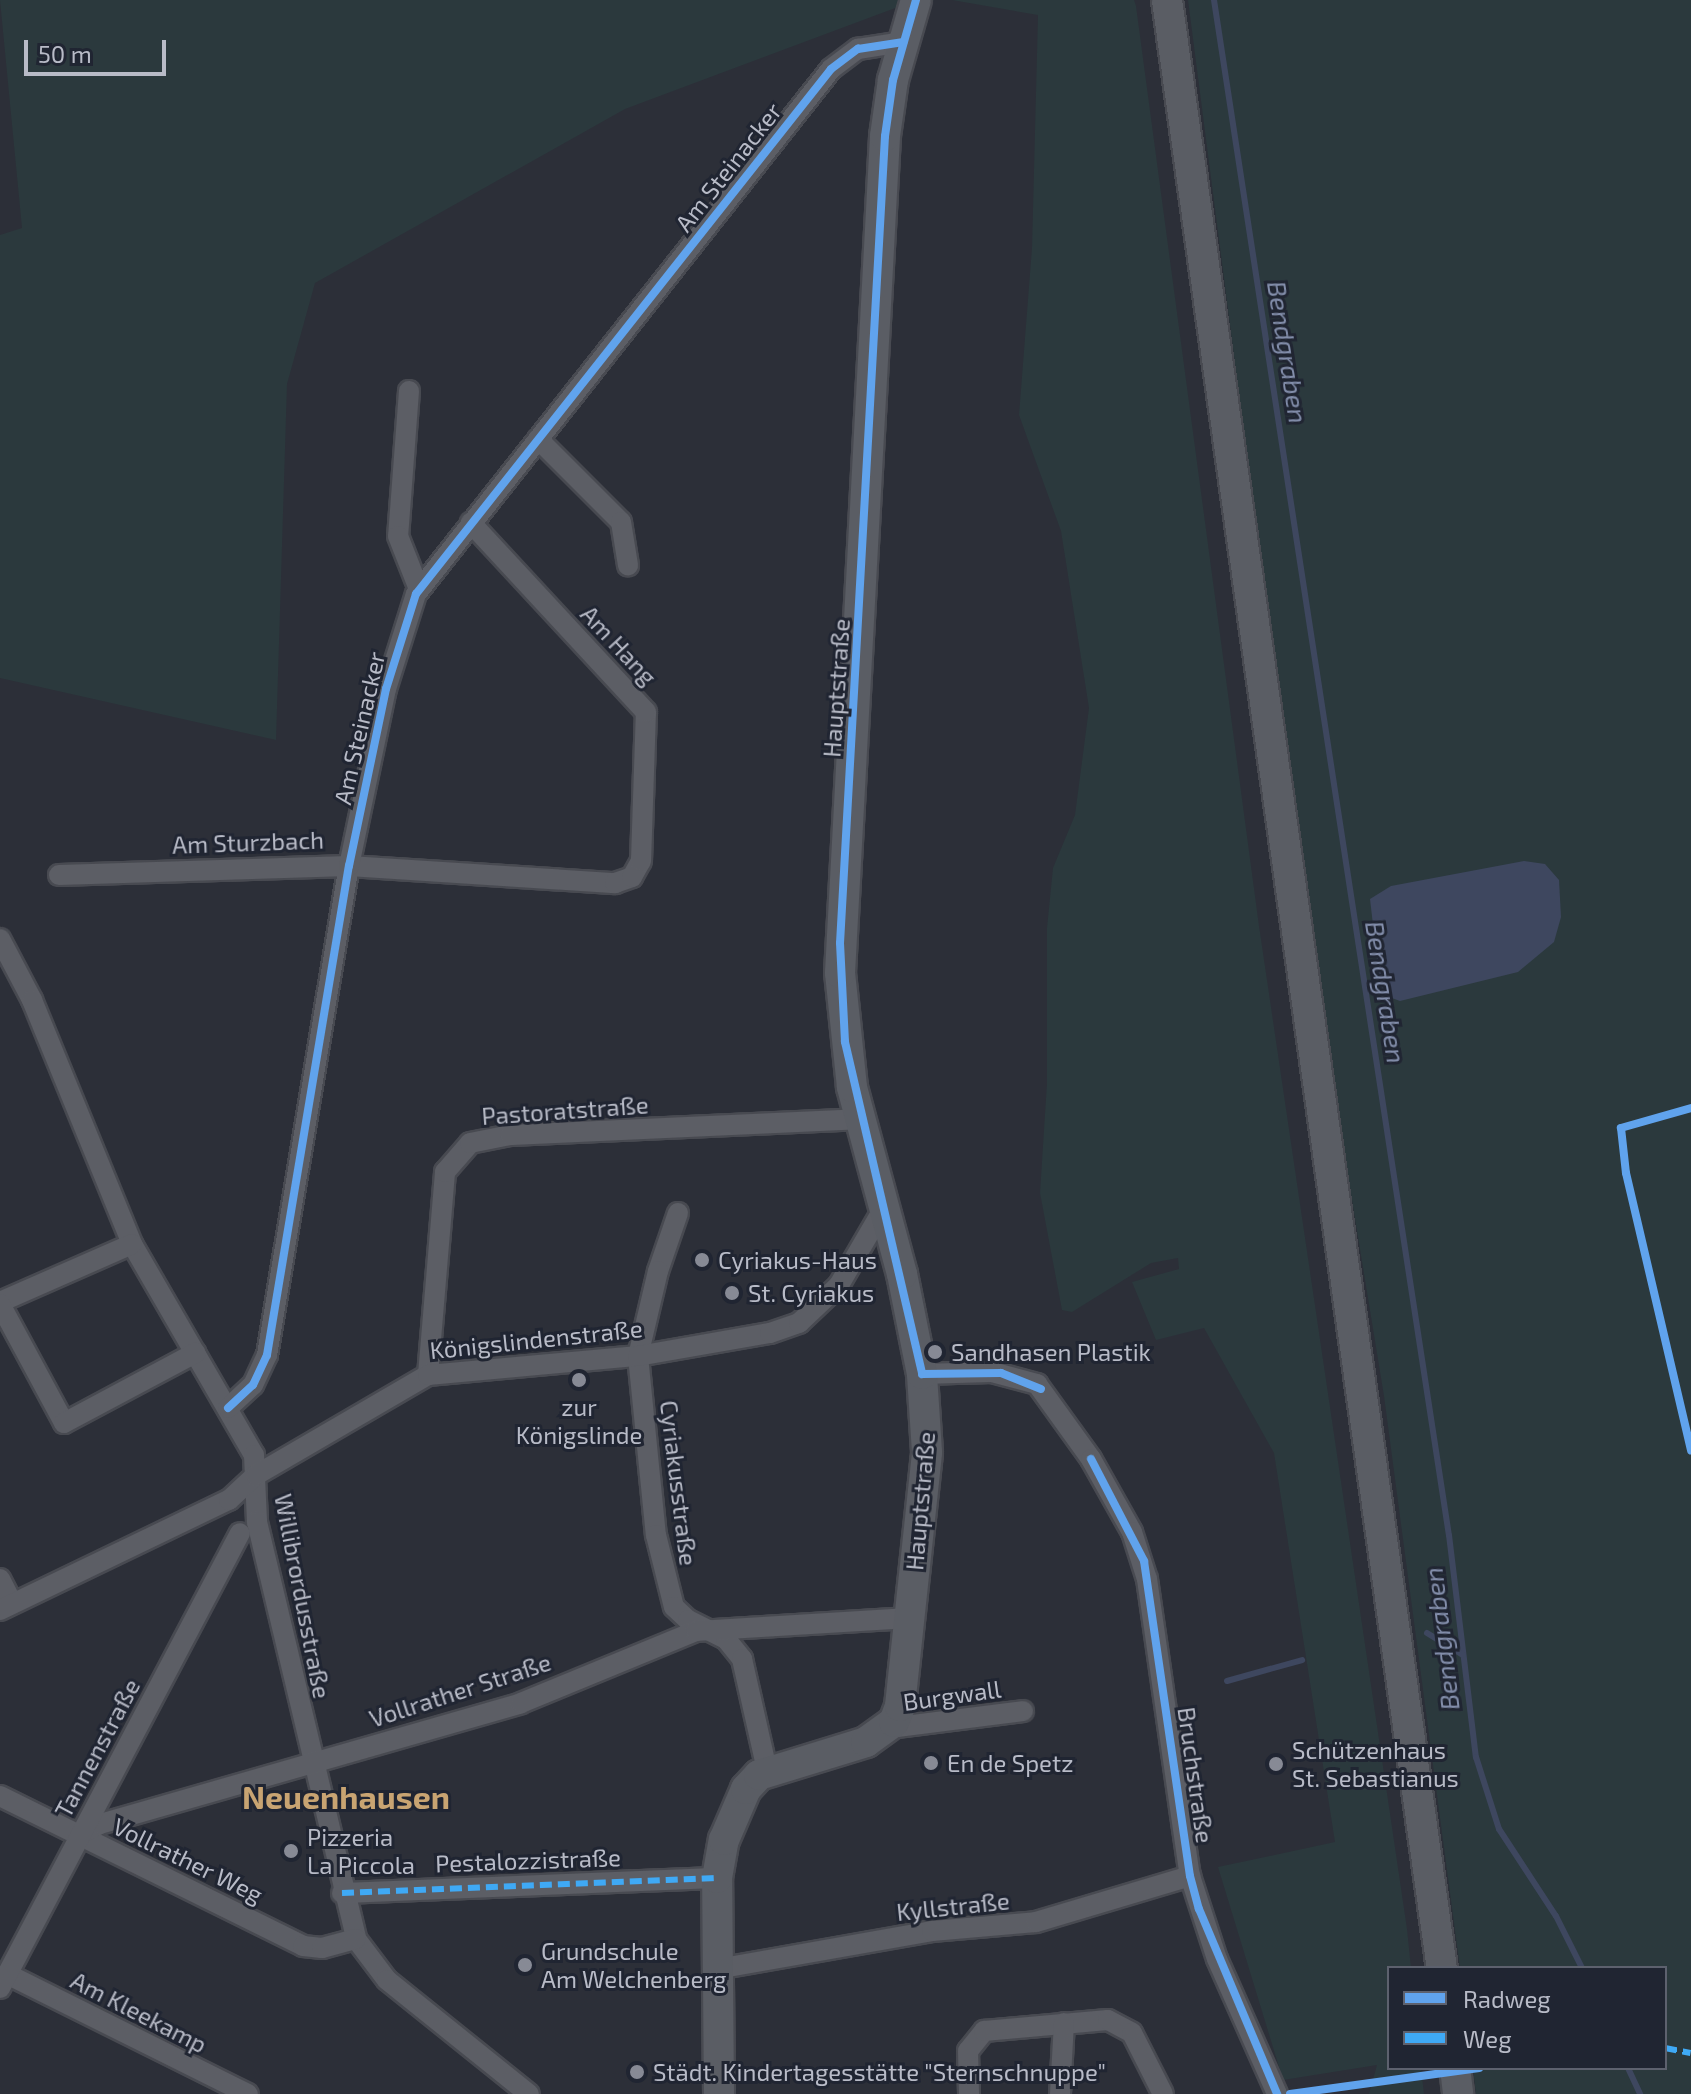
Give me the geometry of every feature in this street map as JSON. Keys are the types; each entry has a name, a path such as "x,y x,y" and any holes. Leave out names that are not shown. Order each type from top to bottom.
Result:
{"street":[{"name":"Hauptstraße","path":"889,1728 900,1706 928,1437 922,1374 884,1208 859,1119 845,1042 840,943 886,124 903,42 916,0"},
{"path":"1167,0 1442,1966"},
{"name":"Am Steinacker","path":"228,1408 253,1385 267,1355 349,866 386,689 419,589 831,69 858,49 903,42"},
{"path":"409,391 398,536 419,589"},
{"path":"538,439 621,522 628,565"},
{"name":"Am Hang","path":"471,523 646,712 641,861 630,879"},
{"name":"Am Sturzbach","path":"59,875 349,866 608,883 630,879"},
{"name":"Willibrordusstraße","path":"0,939 32,1000 132,1244 250,1447 256,1475 256,1516 342,1893 356,1939 387,1980 529,2094"},
{"name":"Pastoratstraße","path":"428,1375 445,1172 470,1143 497,1136 859,1119"},
{"name":"Königslindenstraße","path":"6,1607 229,1500 256,1475 428,1375 638,1356 770,1333 808,1318 839,1285 884,1208"},
{"path":"638,1356 678,1213"},
{"path":"132,1244 0,1303 64,1423 195,1353"},
{"name":"Cyriakusstraße","path":"638,1356 654,1519 668,1592 682,1616 730,1642 742,1659 767,1770"},
{"name":"Bruchstraße","path":"922,1374 1001,1373 1041,1389 1097,1469 1141,1553 1190,1876 1217,1959 1277,2094"},
{"name":"Tannenstraße","path":"4,1981 240,1533"},
{"path":"0,1579 6,1607"},
{"name":"Vollrather Straße","path":"80,1835 100,1824 521,1703 707,1629 908,1618"},
{"name":"Burgwall","path":"889,1728 1023,1711"},
{"path":"719,2094 717,1878 734,1814 746,1789 767,1770 855,1747 889,1728"},
{"name":"Vollrather Weg","path":"0,1796 306,1948 356,1939"},
{"name":"Kyllstraße","path":"717,1969 932,1931 1036,1922 1190,1876"},
{"name":"Pestalozzistraße","path":"342,1893 717,1878"},
{"name":"Am Kleekamp","path":"4,1981 248,2094"},
{"path":"969,2094 969,2045 992,2028 1108,2020 1130,2030 1163,2094"},
{"path":"1060,2094 1064,2023"},
{"path":"1455,2070 1458,2094"}],"shaded area":[{"path":"0,0 901,0 898,7 625,109 315,283 287,384 276,740 0,678 0,235 22,228"},
{"path":"952,0 1134,0 1136,6 1259,926 1407,1929 1411,1966 1387,1966 1387,2070 1421,2070 1424,2094 1369,2094 1377,2065 1283,2080 1218,1867 1335,1842 1274,1453 1204,1328 1156,1340 1132,1282 1179,1269 1178,1258 1151,1263 1072,1312 1062,1310 1040,1193 1047,1083 1047,928 1053,868 1075,815 1089,708 1061,531 1019,415 1032,248 1038,15"},
{"path":"1188,0 1691,0 1691,2094 1476,2094 1473,2070 1667,2070 1667,1966 1460,1966 1384,1396 1310,943"}],"water":[{"path":"1524,861 1545,864 1559,880 1561,917 1554,942 1518,972 1400,1001 1389,997 1380,985 1370,899 1391,886"}],"waterway":[{"name":"Bendgraben","path":"1214,0 1449,1535 1476,1757 1499,1829 1556,1916 1581,1966"},
{"path":"1427,1633 1463,1655"},
{"path":"1227,1681 1302,1660"},
{"name":"Bendgraben","path":"1629,2070 1640,2094"}],"marked path":[{"path":"342,1893 717,1878"},
{"path":"1667,2048 1691,2053"}],"cycle path":[{"path":"916,0 893,80 885,136 840,943 845,1042 922,1374 1001,1373 1041,1389"},
{"path":"228,1408 253,1385 267,1355 349,866 386,689 416,594 831,69 858,49 903,42"},
{"path":"1691,1108 1621,1128 1626,1173 1691,1451"},
{"path":"1091,1459 1144,1561 1190,1876 1199,1909 1277,2094"},
{"path":"1290,2094 1464,2070"}],"place":[{"name":"Cyriakus-Haus","path":"702,1260"},
{"name":"St. Cyriakus","path":"732,1293"},
{"name":"Sandhasen Plastik","path":"935,1352"},
{"name":"zur Königslinde","path":"579,1380"},
{"name":"En de Spetz","path":"931,1763"},
{"name":"Schützenhaus St. Sebastianus","path":"1276,1764"},
{"name":"Pizzeria La Piccola","path":"291,1851"},
{"name":"Grundschule Am Welchenberg","path":"525,1965"},
{"name":"Städt. Kindertagesstätte \"Sternschnuppe\"","path":"637,2072"}],"district":[{"name":"Neuenhausen","path":"346,1796"}]}
